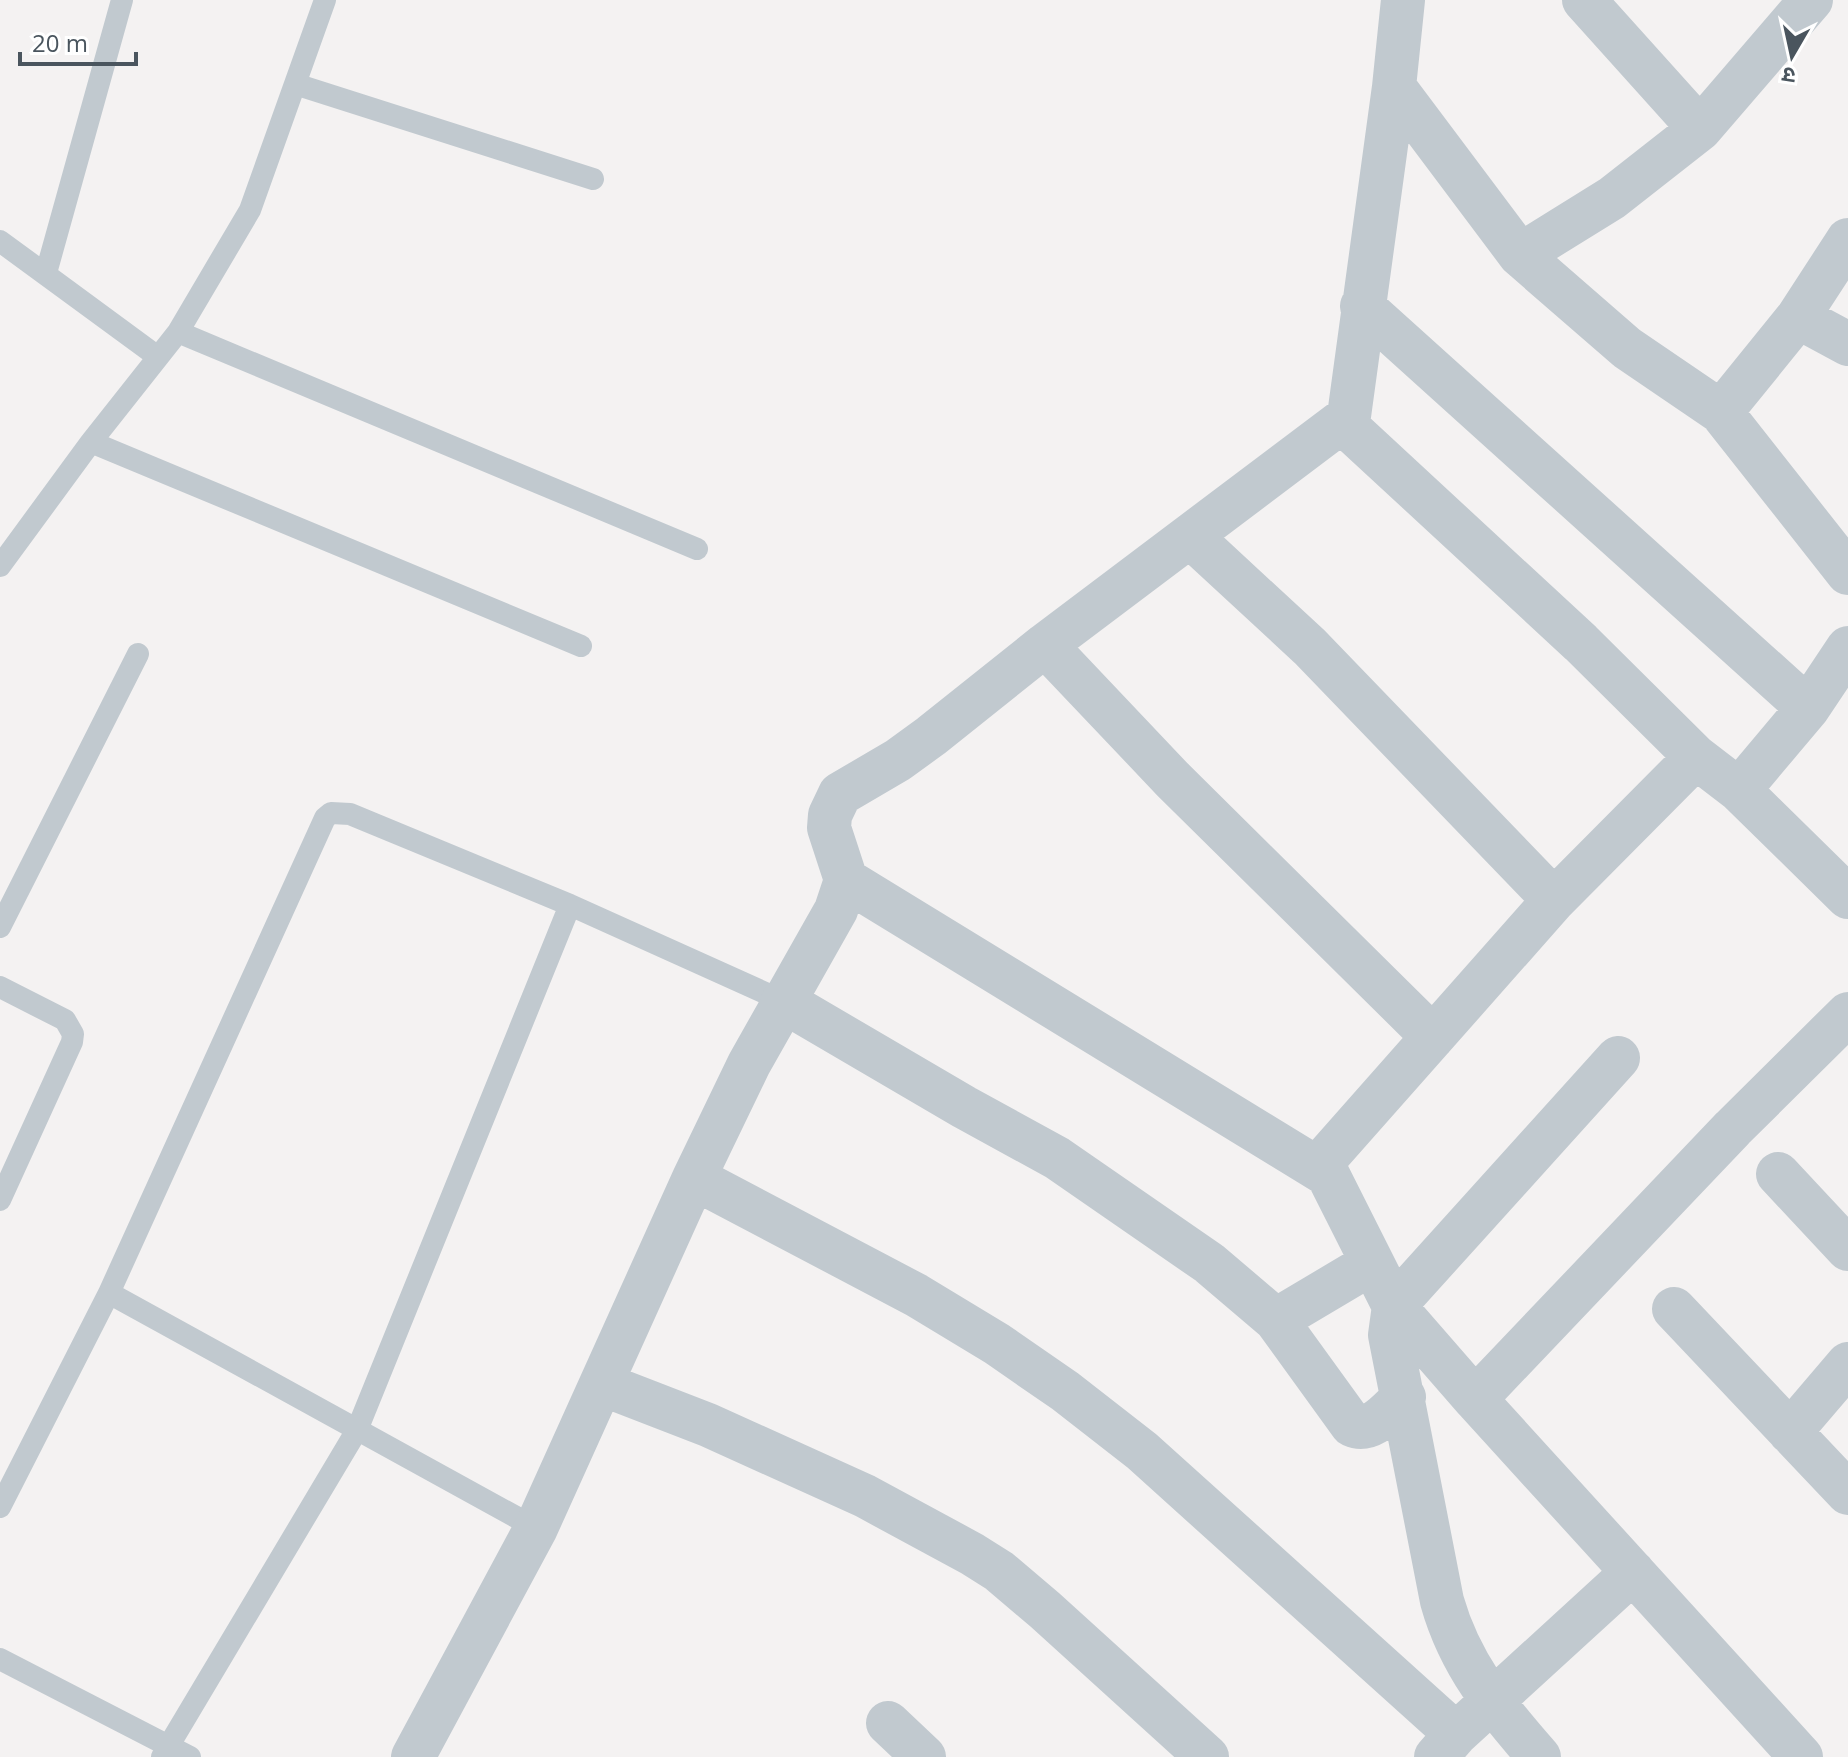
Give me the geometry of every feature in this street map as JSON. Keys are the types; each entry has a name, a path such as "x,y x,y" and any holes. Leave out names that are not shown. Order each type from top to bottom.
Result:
{"street":[{"path":"413,1757 536,1528 694,1178 749,1064 836,910 846,880 829,828 830,815 840,794 909,752 1045,645 1349,416 1403,0"},
{"path":"1584,0 1700,129"},
{"path":"1520,255 1612,198 1700,129 1811,0"},
{"path":"1394,87 1520,255 1627,348 1721,412 1848,573"},
{"path":"1721,412 1798,317 1848,240"},
{"path":"1362,306 1808,708"},
{"path":"1798,317 1848,344"},
{"path":"1342,422 1581,643 1696,757 1739,790 1848,897"},
{"path":"1190,536 1310,647 1554,900"},
{"path":"1045,645 1173,780 1433,1037"},
{"path":"1739,790 1808,708 1848,648"},
{"path":"1317,1168 1554,900 1696,757"},
{"path":"846,880 1328,1175 1394,1306 1801,1757"},
{"path":"783,1001 1057,1158 1209,1263 1276,1320 1352,1425 1362,1428 1370,1426 1404,1397"},
{"path":"1475,1399 1733,1128 1848,1014"},
{"path":"1539,1757 1492,1703 1450,1629 1390,1335 1394,1306 1618,1058"},
{"path":"1778,1174 1848,1249"},
{"path":"694,1178 916,1295 997,1344 1065,1391 1142,1451 1446,1745 1633,1572"},
{"path":"1276,1320 1372,1263"},
{"path":"1674,1309 1848,1493"},
{"path":"1790,1432 1848,1364"},
{"path":"602,1384 708,1425 837,1483 972,1554 999,1571 1045,1610 1207,1757"},
{"path":"888,1723 924,1757"}],"lane":[{"path":"46,273 122,0"},
{"path":"2,559 178,332 250,210 325,0"},
{"path":"295,84 593,179"},
{"path":"0,241 158,357"},
{"path":"178,332 697,549"},
{"path":"91,442 581,646"},
{"path":"0,927 138,654"},
{"path":"0,1507 109,1293 325,818 331,813 350,814 570,905 783,1001"},
{"path":"166,1751 357,1430 570,905"},
{"path":"0,987 65,1020 73,1034 0,1200"},
{"path":"109,1293 536,1528"},
{"path":"0,1659 166,1751 190,1757"}]}
